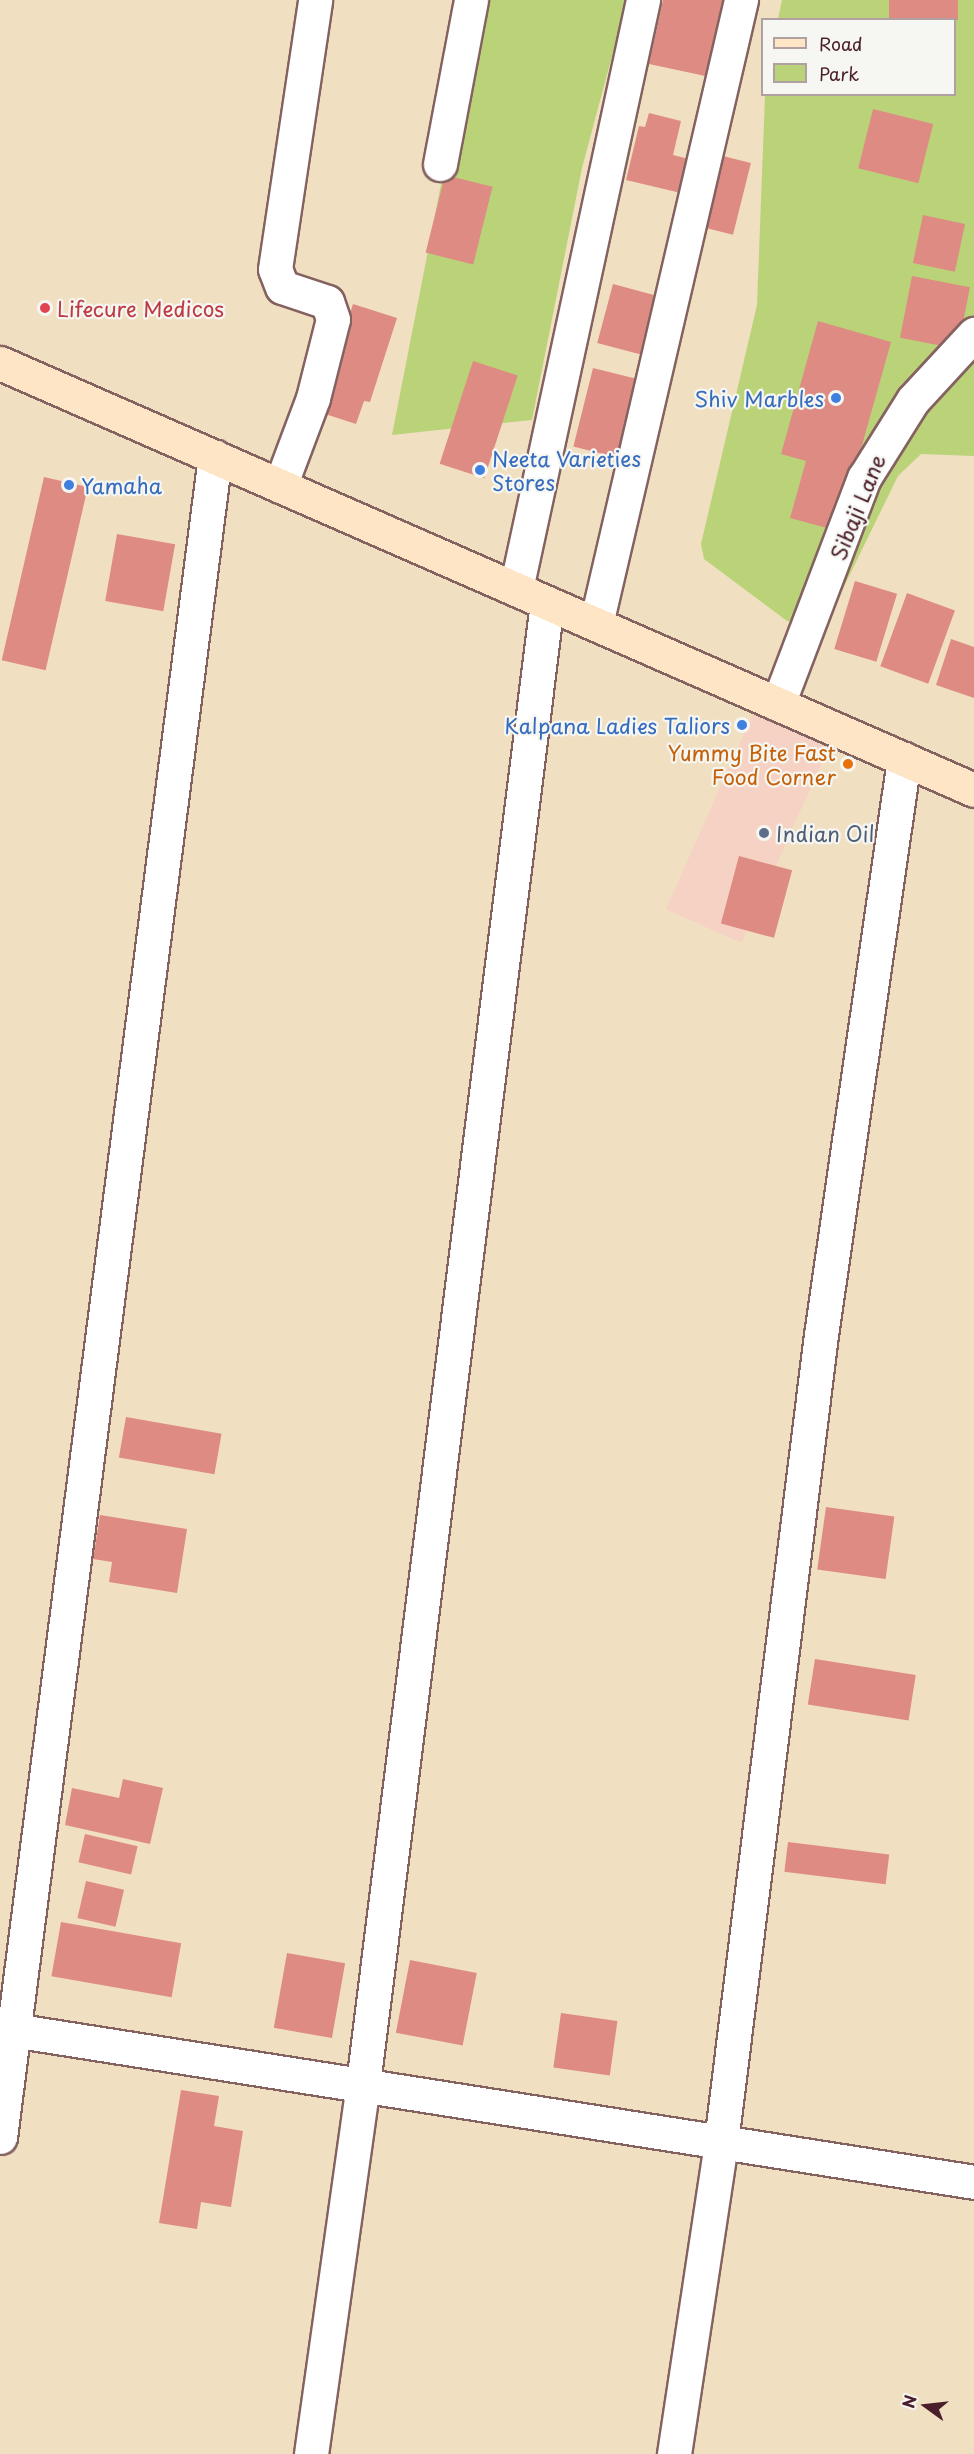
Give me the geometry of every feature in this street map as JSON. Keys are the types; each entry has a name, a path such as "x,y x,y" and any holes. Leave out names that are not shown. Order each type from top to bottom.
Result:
{"main road":[{"path":"0,363 974,790"}],"street":[{"path":"280,486 313,398 333,311 322,299 282,287 275,263 315,0"},
{"path":"440,164 471,0"},
{"path":"516,589 541,483 643,0"},
{"path":"596,624 741,0"},
{"name":"Sibaji Lane","path":"778,704 814,617 864,478 913,400 974,334"},
{"path":"0,2137 9,2029 215,458"},
{"path":"311,2454 363,2084 547,603"},
{"path":"674,2454 721,2142 821,1335 904,759"},
{"path":"9,2029 974,2182"}],"shaded area":[{"name":"Indian Oil","path":"754,711 830,745 742,943 666,909"}],"green space":[{"path":"477,0 627,0 582,168 532,420 392,435"},
{"path":"782,0 974,0 974,456 921,454 898,476 829,617 816,625 787,621 704,559 701,544 757,305 765,96 956,96 956,18 778,18"}],"building":[{"path":"663,0 726,0 710,77 649,64"},
{"path":"889,0 958,0 958,20 956,18 889,18"},
{"path":"873,109 933,124 918,183 858,168"},
{"path":"649,113 681,121 673,155 693,160 685,194 626,180 639,126 645,127"},
{"path":"715,154 751,163 733,235 697,226"},
{"path":"445,175 493,187 473,264 426,253"},
{"path":"923,215 965,224 955,272 913,263"},
{"path":"912,276 970,287 958,349 900,338"},
{"path":"613,284 662,297 646,356 597,343"},
{"path":"353,304 397,318 370,402 364,401 356,424 319,412"},
{"name":"Shiv Marbles","path":"818,321 891,342 838,531 790,518 806,461 781,454"},
{"path":"473,361 518,376 484,478 440,464"},
{"path":"593,368 647,382 628,460 573,447"},
{"path":"44,477 88,487 46,670 2,660"},
{"path":"117,534 175,544 163,611 105,601"},
{"path":"855,581 897,594 876,662 834,649"},
{"path":"907,593 955,610 928,684 880,666"},
{"path":"951,639 974,647 974,698 936,685"},
{"path":"739,856 792,870 774,938 721,924"},
{"path":"126,1417 222,1434 214,1474 119,1457"},
{"path":"826,1507 894,1517 886,1579 817,1569"},
{"path":"100,1515 187,1529 177,1593 109,1582 112,1562 93,1559"},
{"path":"815,1659 916,1675 909,1720 808,1704"},
{"path":"123,1779 163,1788 150,1844 65,1825 72,1788 119,1798"},
{"path":"85,1834 138,1846 131,1874 78,1862"},
{"path":"788,1842 889,1854 886,1884 784,1872"},
{"path":"86,1881 124,1890 115,1927 77,1918"},
{"path":"61,1922 181,1943 172,1997 51,1976"},
{"path":"287,1953 345,1963 332,2038 274,2028"},
{"path":"410,1960 477,1973 463,2046 396,2033"},
{"path":"561,2013 617,2021 610,2075 553,2067"},
{"path":"181,2090 219,2096 214,2126 243,2131 231,2207 201,2202 197,2229 159,2223"}],"place":[{"name":"Lifecure Medicos","path":"45,308"},
{"name":"Shiv Marbles","path":"836,398"},
{"name":"Neeta Varieties Stores","path":"480,470"},
{"name":"Yamaha","path":"69,485"},
{"name":"Kalpana Ladies Taliors","path":"742,725"},
{"name":"Yummy Bite Fast Food Corner","path":"848,764"},
{"name":"Indian Oil","path":"764,833"}]}
